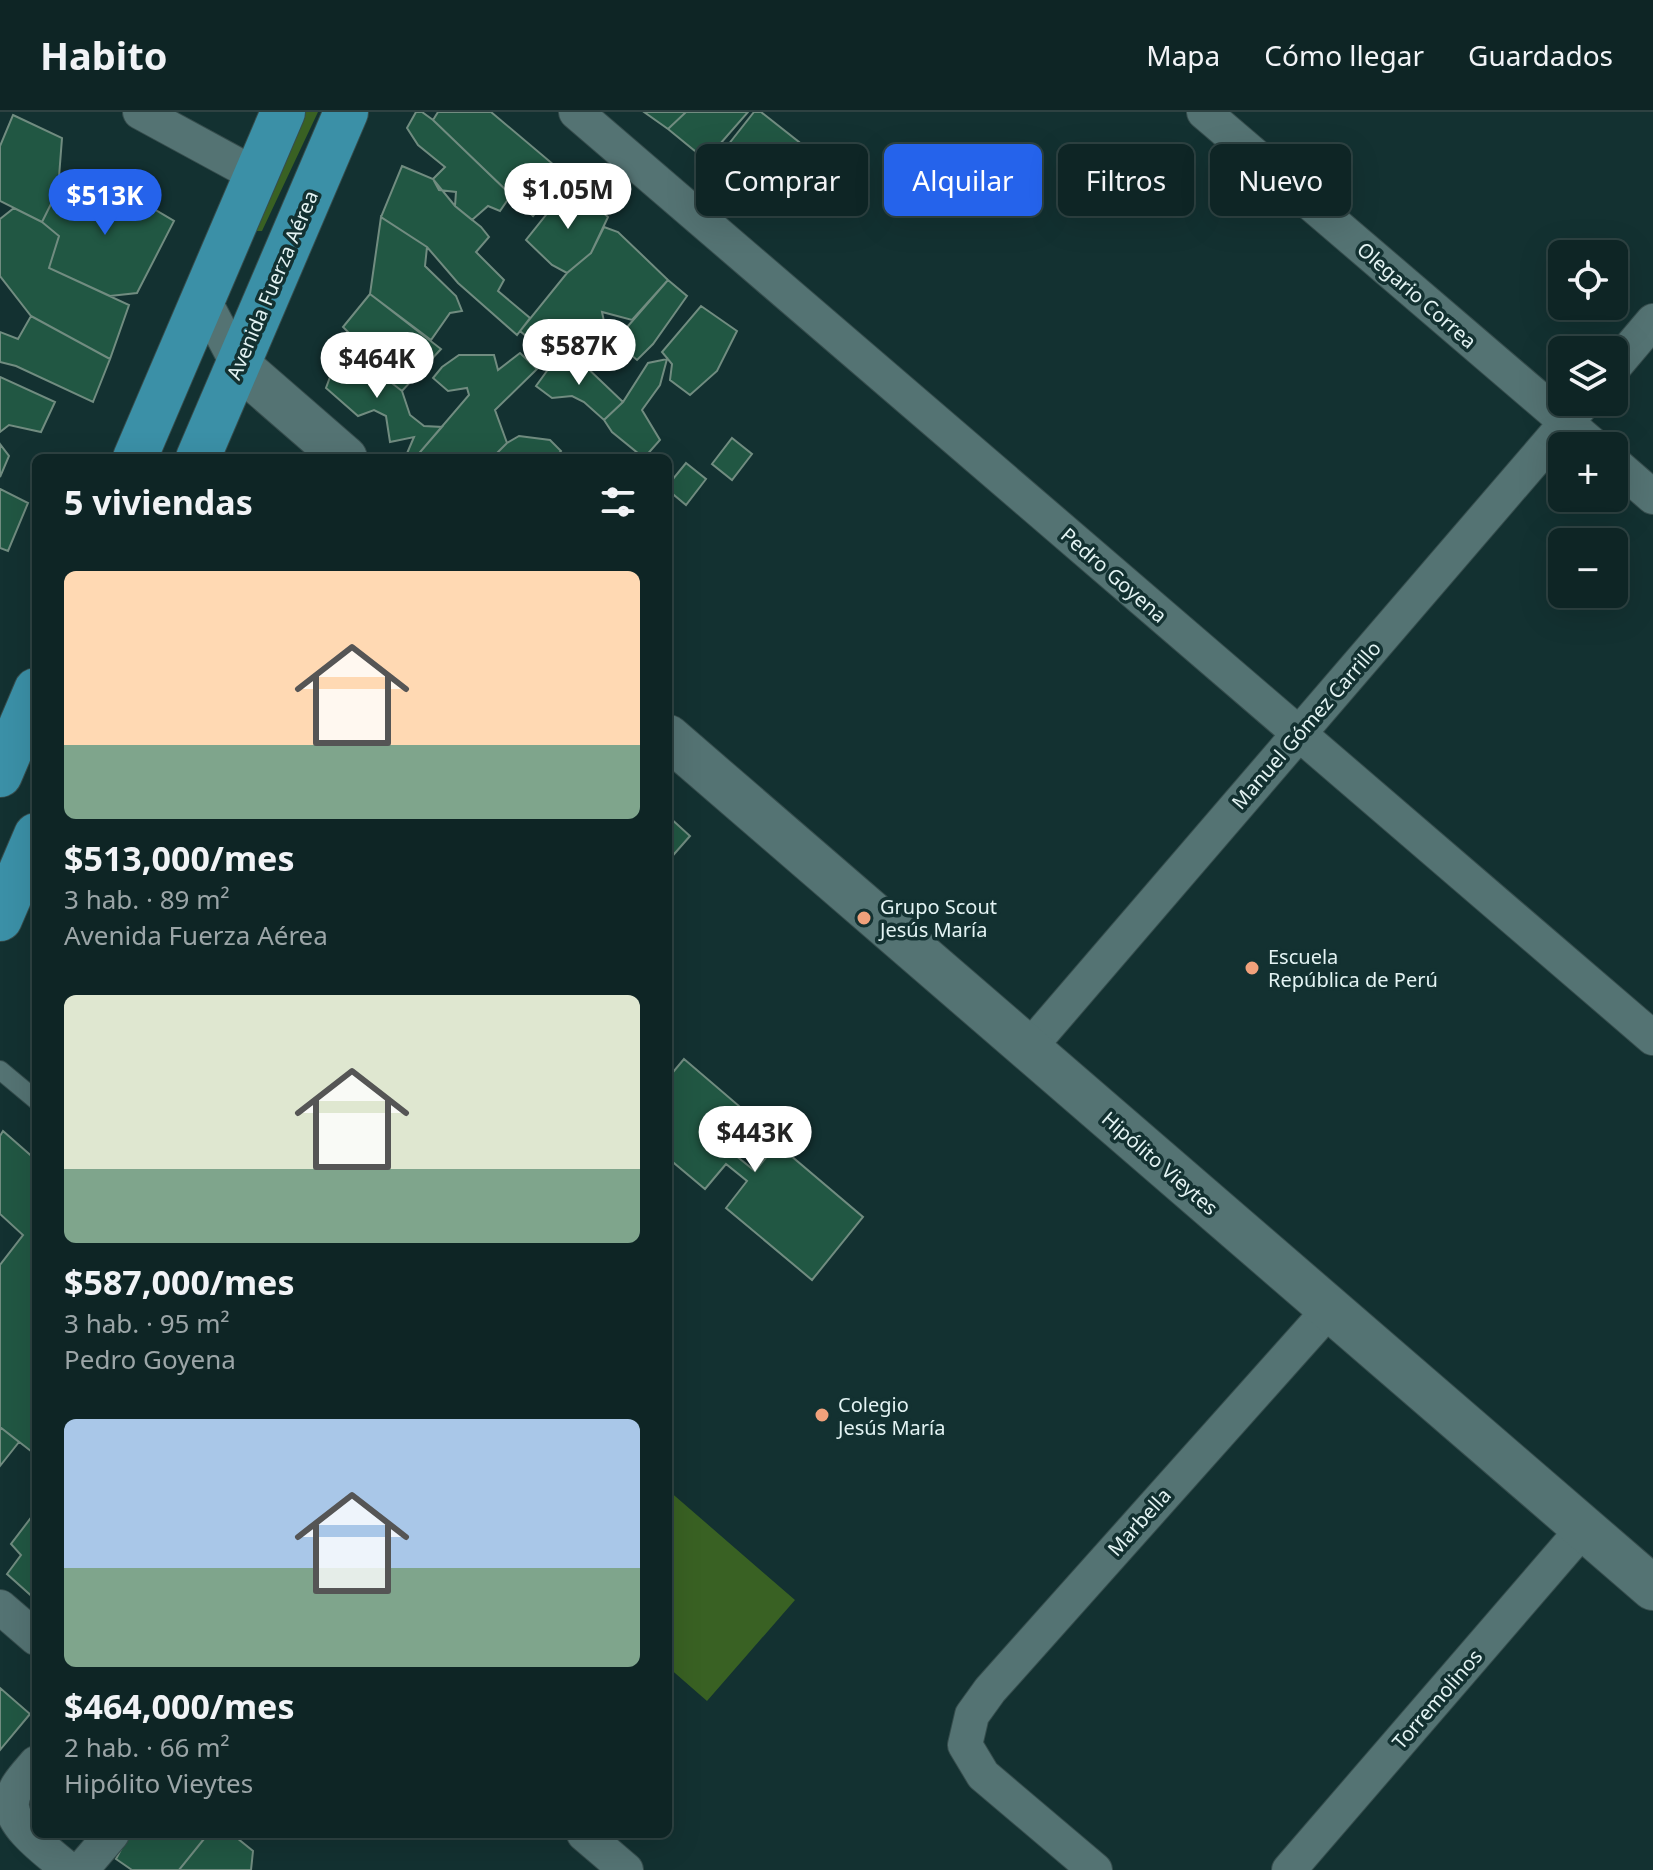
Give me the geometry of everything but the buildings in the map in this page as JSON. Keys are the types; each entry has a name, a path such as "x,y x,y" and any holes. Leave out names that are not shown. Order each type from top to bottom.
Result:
{"main road":[{"path":"137,454 283,112"},
{"name":"Avenida Fuerza Aérea","path":"200,454 346,112"},
{"path":"0,775 32,699"},
{"path":"0,919 32,844"}],"street":[{"path":"140,112 256,175"},
{"name":"Pedro Goyena","path":"576,112 1653,1038"},
{"name":"Olegario Correa","path":"1204,112 1548,390"},
{"path":"203,298 238,365 340,454"},
{"path":"1628,350 1653,321"},
{"name":"Manuel Gómez Carrillo","path":"1028,1049 1572,416"},
{"path":"1628,475 1653,497"},
{"name":"Hipólito Vieytes","path":"672,740 1653,1588"},
{"name":"Marbella","path":"1095,1870 983,1775 965,1745 972,1715 990,1690 1330,1309"},
{"name":"Torremolinos","path":"1289,1870 1584,1528"},
{"path":"0,1607 32,1635"},
{"path":"32,1768 18,1785 12,1800 13,1815 32,1837"},
{"path":"33,1838 69,1870"},
{"path":"81,1870 109,1838"},
{"path":"589,1838 626,1870"}],"lane":[{"path":"0,1070 32,1097"}],"green space":[{"path":"297,112 318,112 262,231 253,231"},
{"path":"672,1493 795,1600 707,1701 672,1670"}],"place":[{"name":"Grupo Scout Jesús María","path":"864,918"},
{"name":"Escuela República de Perú","path":"1252,968"},
{"name":"Colegio Jesús María","path":"822,1415"}]}
